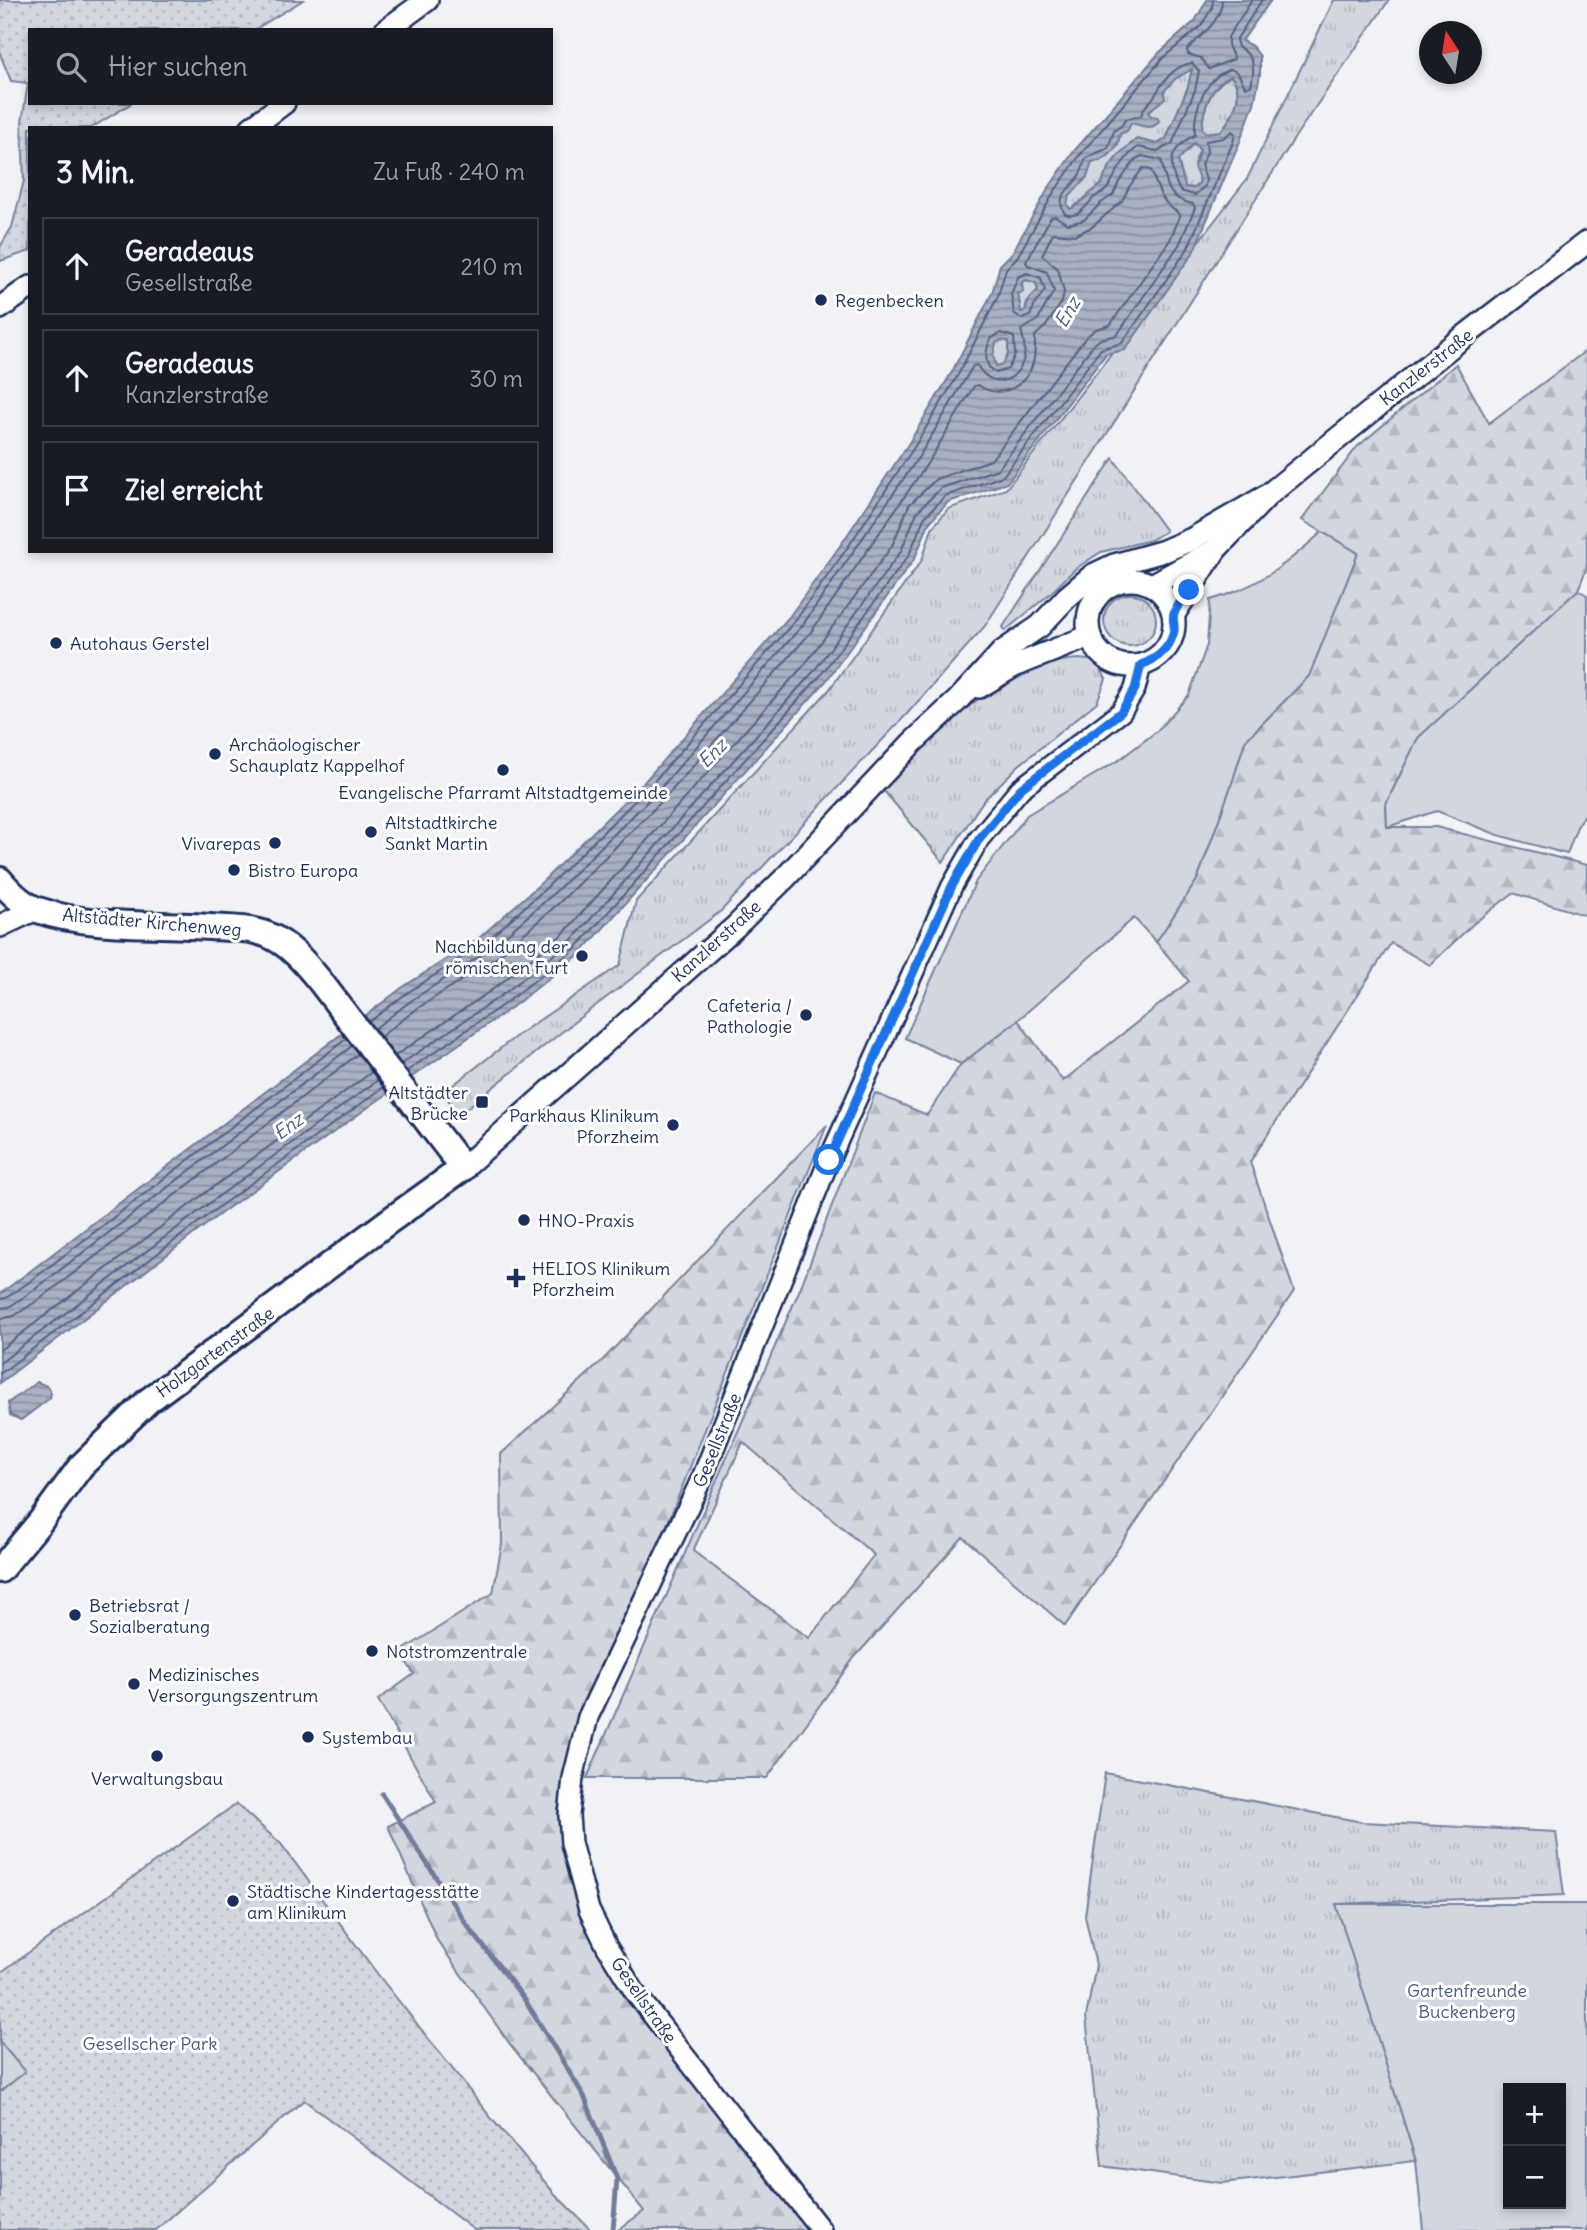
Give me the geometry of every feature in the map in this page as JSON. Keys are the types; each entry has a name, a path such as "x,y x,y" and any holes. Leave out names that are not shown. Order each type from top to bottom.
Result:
{"main road":[{"path":"389,28 427,0"},
{"path":"254,126 281,105"},
{"name":"Kanzlerstraße","path":"1141,665 1164,652 1171,640 1174,614 1216,549 1268,495 1453,345 1587,242"},
{"path":"0,308 28,288"},
{"name":"Kanzlerstraße","path":"463,1168 735,927 1002,652 1040,626 1067,597 1093,575 1114,565 1164,551 1192,539 1268,495"},
{"name":"Kanzlerstraße","path":"1152,585 1216,549"},
{"path":"1141,665 1124,666 1109,660 1097,649 1090,636 1088,618 1094,602 1105,589 1120,582 1136,580 1152,585 1166,597 1174,614"},
{"name":"Kanzlerstraße","path":"957,701 1014,666 1090,636"},
{"path":"0,880 16,896 36,909"},
{"path":"0,926 36,909"},
{"name":"Altstädter Kirchenweg","path":"36,909 97,920 239,929 267,934 292,949 322,984 463,1168"},
{"name":"Holzgartenstraße","path":"0,1570 81,1466 148,1401 389,1220 463,1168"}],"street":[{"name":"Gesellstraße","path":"821,2230 636,1994 607,1947 589,1910 571,1843 569,1815 575,1768 589,1717 702,1478 829,1160 952,886 979,839 1020,789 1121,712 1135,689 1141,665"}],"green space":[{"path":"0,0 303,0 257,28 28,28 28,83 11,81 0,54"},
{"path":"1334,0 1389,0 1299,131 985,626 906,715 721,911 578,1019 457,1116 444,1092 519,1034 620,965 636,901 829,690 922,560 932,528 948,509 1006,489 1247,179"},
{"path":"1192,69 1188,87 1166,139 1157,144 1137,139 1116,159 1102,184 1070,209 1067,204 1069,197 1087,177 1092,162 1100,161 1118,145 1120,134 1131,123 1136,124 1151,116 1148,112 1164,98 1164,91 1175,79"},
{"path":"1231,76 1237,97 1230,119 1221,131 1205,133 1202,129 1209,98 1218,85"},
{"path":"28,83 28,105 129,105 94,126 28,126 28,252 0,261 0,247 12,227 24,181 22,122"},
{"path":"1194,143 1200,150 1194,163 1200,182 1194,188 1185,187 1178,160"},
{"path":"1022,281 1036,283 1038,290 1027,303 1025,311 1021,312 1018,294"},
{"path":"1001,340 1009,341 1008,354 1003,365 996,366 992,356 996,343"},
{"path":"1587,350 1587,567 1578,590 1418,738 1386,804 1387,827 1436,827 1587,865 1587,916 1513,893 1473,924 1430,965 1391,943 1250,1162 1294,1291 1065,1626 963,1537 854,1658 767,1778 587,1778 800,1289 875,1093 927,1115 961,1064 1018,1020 1063,1081 1189,981 1156,942 1197,880 1245,741 1309,676 1358,553 1302,520 1357,447 1456,364 1489,423","holes":["743,1442 874,1555 809,1638 693,1551"]},
{"path":"1113,458 1166,531 1151,540 1101,552 1075,569 1005,631 1003,627"},
{"path":"1322,532 1358,553 1309,676 1245,741 1197,880 1156,942 1134,918 1018,1020 961,1064 905,1038 976,881 1027,815 1119,760 1157,731 1189,695 1207,645 1210,600 1243,589 1271,573"},
{"path":"1578,590 1587,595 1587,811 1577,827 1567,854 1498,835 1437,811 1387,827 1386,804 1418,738"},
{"path":"1130,594 1140,596 1148,602 1154,610 1154,630 1148,638 1140,644 1130,646 1120,644 1112,638 1106,630 1104,620 1106,610 1112,602 1120,596"},
{"path":"1079,659 1097,661 1106,679 1097,702 1018,766 983,801 943,862 880,786 947,724 995,687 1022,673"},
{"path":"827,1125 666,1527 577,1716 558,1810 571,1874 595,1942 712,2107 810,2230 618,2230 644,2211 509,2043 437,1940 388,1826 436,1802 378,1700 414,1674 400,1652 493,1593 502,1544 501,1454 600,1363"},
{"path":"1105,1773 1362,1822 1556,1832 1564,1895 1337,1904 1416,2161 1222,2183 1102,2166 1086,2017 1096,1965 1085,1916"},
{"name":"Gesellscher Park","path":"236,1804 281,1844 379,1976 492,2119 555,2194 591,2230 474,2230 304,2100 156,2230 0,2230 0,1973"},
{"name":"Gartenfreunde Buckenberg","path":"1336,1904 1587,1904 1587,2230 1423,2230 1416,2161"},
{"path":"0,2042 25,2072 0,2092"}],"water":[{"name":"Enz","path":"1207,0 1271,0 1242,41 1252,46 1260,56 1260,75 1254,104 1239,144 1193,253 1125,350 1106,354 1007,483 948,502 929,523 915,558 826,681 580,954 511,1008 224,1211 0,1383 0,1294 403,987 479,938 541,883 645,781 789,617 907,446 952,372 992,293 1000,265 1012,253 1048,189 1074,151 1159,53 1195,21","holes":["1192,69 1188,87 1166,139 1157,144 1137,139 1116,159 1102,184 1070,209 1067,204 1069,197 1087,177 1092,162 1111,153 1120,134 1128,130 1131,123 1150,127 1159,121 1148,112 1165,98 1164,91 1175,79","1231,76 1235,83 1238,97 1236,104 1221,131 1205,133 1202,129 1206,105 1213,91","1194,143 1200,150 1194,167 1200,182 1194,188 1185,187 1178,160","1026,280 1036,283 1038,290 1030,298 1025,311 1021,312 1018,294 1023,292 1022,282","1001,340 1008,341 1008,354 1003,364 996,366 993,356 996,343"]},
{"path":"37,1382 47,1386 51,1393 50,1398 21,1420 10,1415 8,1403"}],"waterway":[{"path":"382,1794 467,1925 525,2000 584,2096 617,2179 613,2230"}],"place":[{"name":"Regenbecken","path":"821,300"},
{"name":"Autohaus Gerstel","path":"56,643"},
{"name":"Archäologischer Schauplatz Kappelhof","path":"215,754"},
{"name":"Evangelische Pfarramt Altstadtgemeinde","path":"503,770"},
{"name":"Altstadtkirche Sankt Martin","path":"371,832"},
{"name":"Vivarepas","path":"275,843"},
{"name":"Bistro Europa","path":"234,870"},
{"name":"Nachbildung der römischen Furt","path":"582,956"},
{"name":"Cafeteria / Pathologie","path":"806,1015"},
{"name":"Altstädter Brücke","path":"482,1102"},
{"name":"Parkhaus Klinikum Pforzheim","path":"673,1125"},
{"name":"HNO-Praxis","path":"524,1220"},
{"name":"HELIOS Klinikum Pforzheim","path":"516,1278"},
{"name":"Betriebsrat / Sozialberatung","path":"75,1615"},
{"name":"Notstromzentrale","path":"372,1651"},
{"name":"Medizinisches Versorgungszentrum","path":"134,1684"},
{"name":"Systembau","path":"308,1737"},
{"name":"Verwaltungsbau","path":"157,1756"},
{"name":"Städtische Kindertagesstätte am Klinikum","path":"233,1901"}],"route":[{"path":"829,1160 952,886 979,839 1020,789 1121,712 1131,699 1141,665 1164,652 1171,640 1174,614 1189,590"}]}
